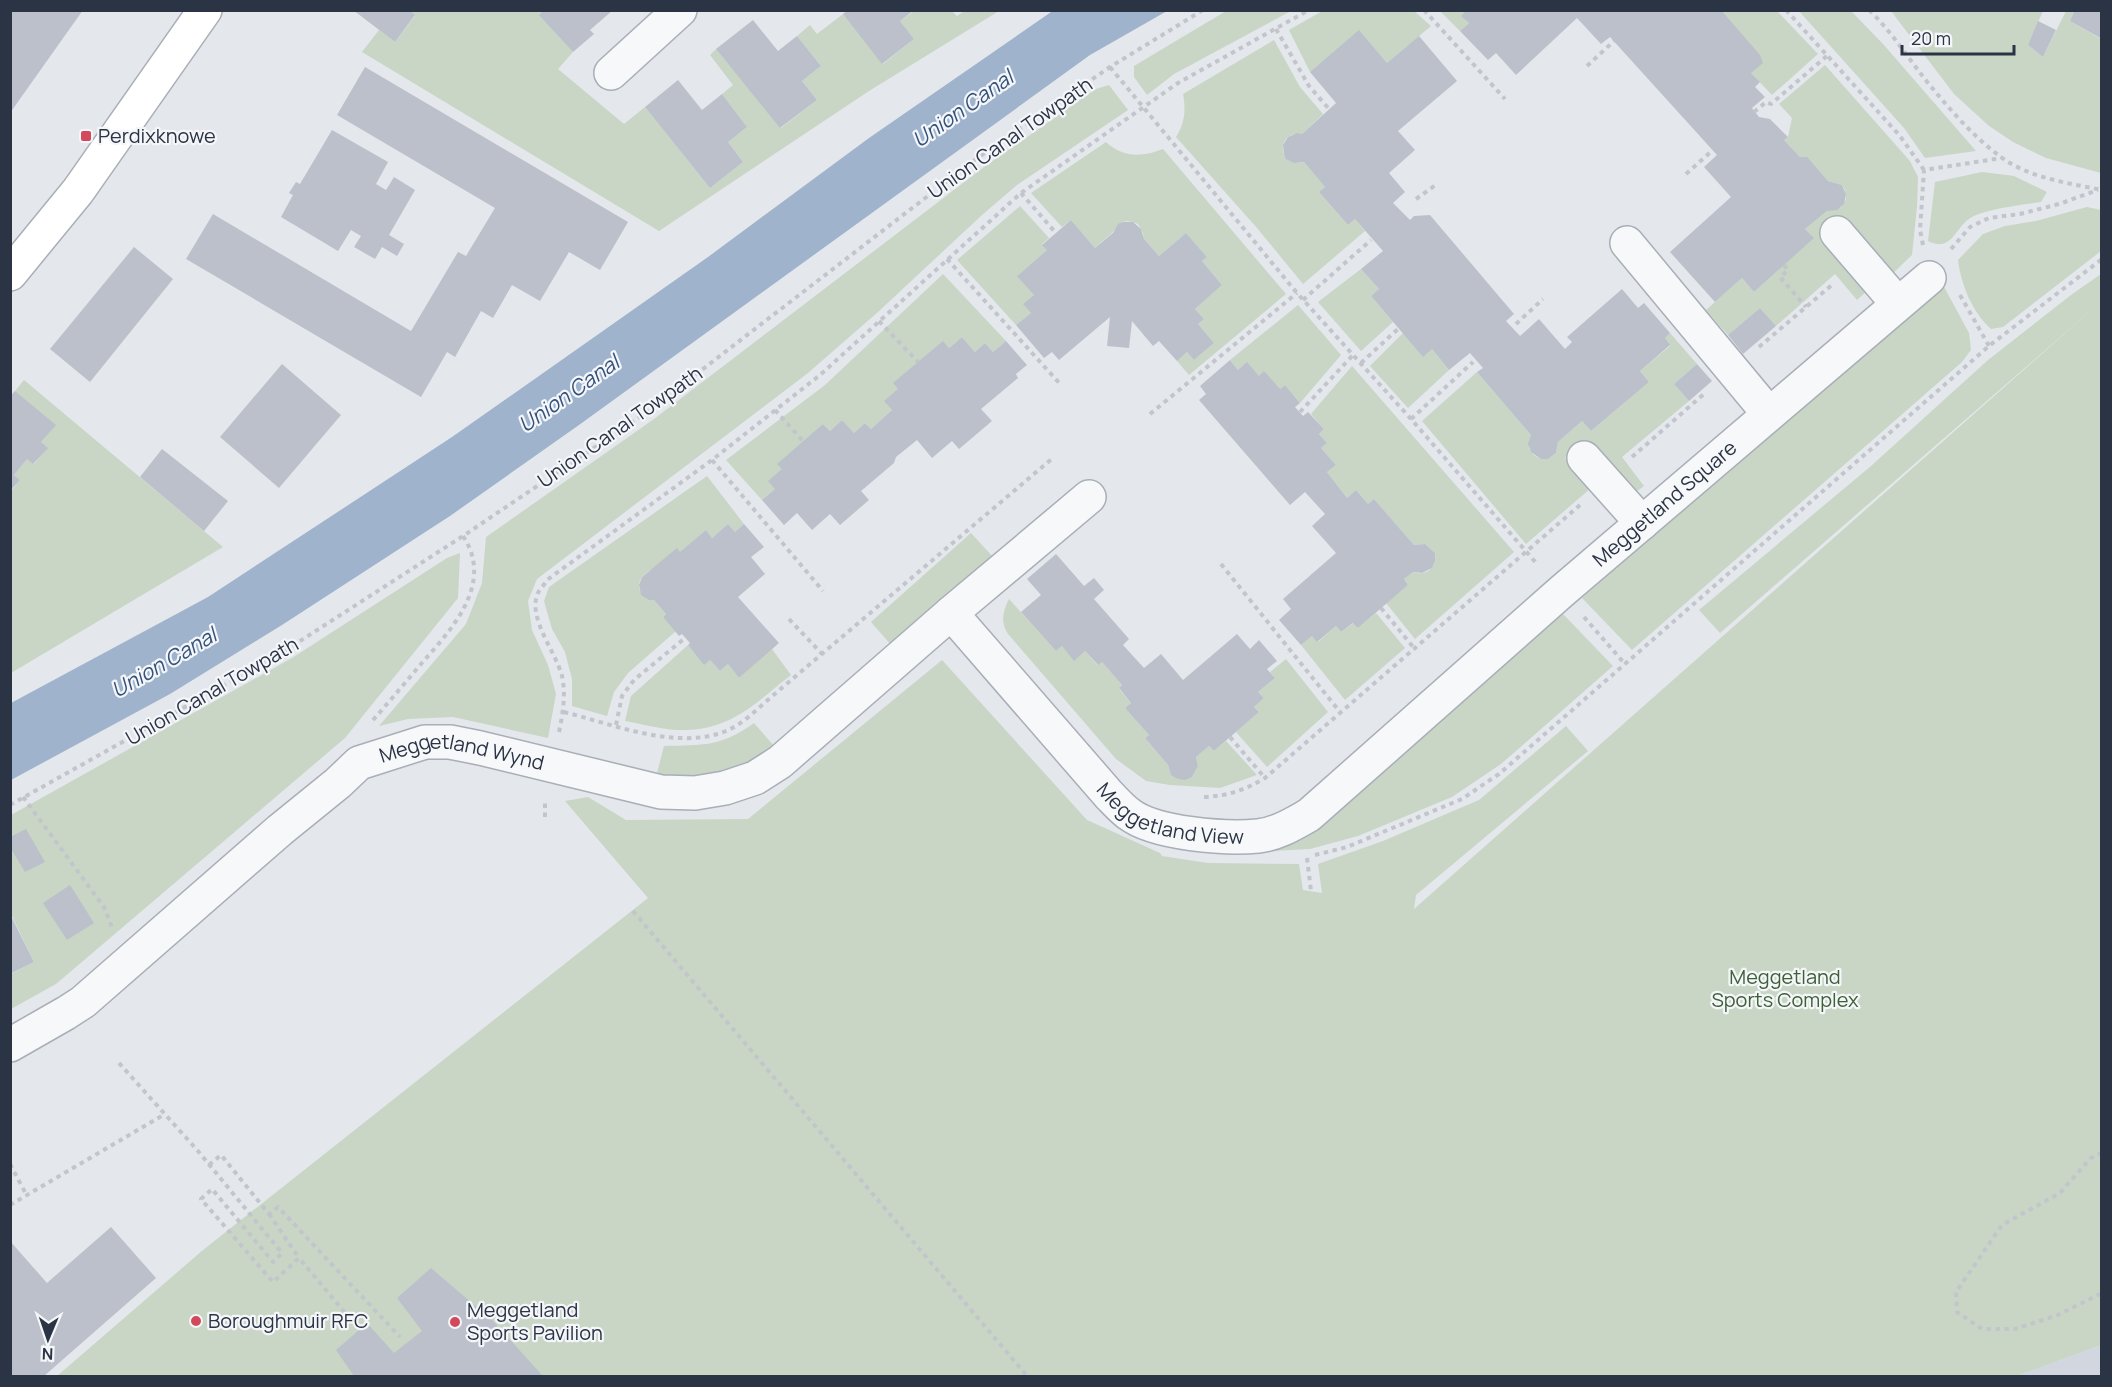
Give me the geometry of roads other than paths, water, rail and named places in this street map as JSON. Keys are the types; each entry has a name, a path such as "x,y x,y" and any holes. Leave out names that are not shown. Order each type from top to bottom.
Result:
{"street":[{"path":"10,274 78,191 205,10"},
{"path":"611,73 680,10"},
{"path":"1837,233 1898,304"},
{"path":"1627,243 1769,414"},
{"name":"Meggetland Square","path":"1561,592 1898,304 1934,261"},
{"path":"1584,458 1642,523"},
{"path":"951,613 1089,496"},
{"name":"Meggetland View","path":"951,613 1109,795 1130,815 1157,828 1202,835 1260,836 1286,828 1309,815 1561,592"},
{"name":"Meggetland Wynd","path":"10,1045 66,1014 359,763 425,742 450,742 661,792 695,793 725,788 754,778 780,762 951,613"}],"water":[{"name":"Union Canal","path":"1054,10 1167,11 1090,55 450,516 282,625 170,694 11,780 11,703 208,597 452,437 708,257 869,138"}],"place":[{"name":"Perdixknowe","path":"86,136"},
{"name":"Boroughmuir RFC","path":"196,1321"},
{"name":"Meggetland Sports Pavilion","path":"455,1322"}],"park label":[{"name":"Meggetland Sports Complex","path":"1785,988"}]}
